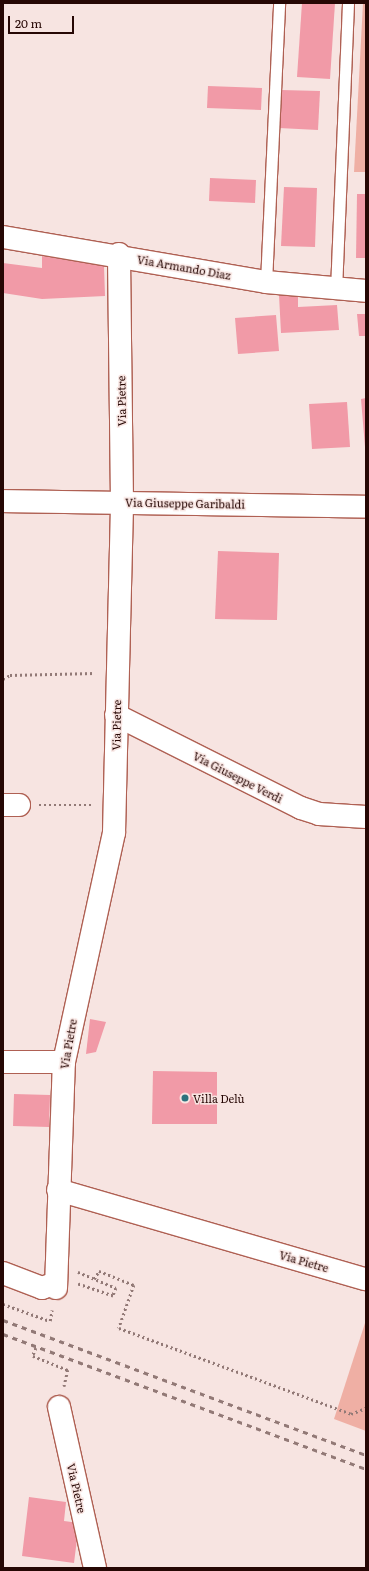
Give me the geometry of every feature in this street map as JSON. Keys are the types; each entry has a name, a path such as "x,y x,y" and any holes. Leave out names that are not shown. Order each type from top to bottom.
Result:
{"street":[{"name":"Via Armando Diaz","path":"3,237 119,254 266,282 336,290 366,291"},
{"name":"Via Pietre","path":"61,1280 58,1190 64,1062 107,871 114,833 122,502 119,254"},
{"name":"Via Giuseppe Garibaldi","path":"3,501 366,507"},
{"name":"Via Giuseppe Verdi","path":"116,715 301,808 319,814 366,817"},
{"path":"3,1062 64,1062"},
{"name":"Via Pietre","path":"58,1190 365,1279"},
{"path":"3,1273 42,1288 61,1280"},
{"name":"Via Pietre","path":"59,1407 95,1568"}],"lane":[{"path":"266,282 279,3"},
{"path":"336,290 348,3"}],"path":[{"path":"3,679 10,675 117,673"},
{"path":"11,805 115,805"},
{"path":"94,1279 99,1271 134,1285 119,1328 351,1414 366,1408"},
{"path":"94,1279 116,1288 113,1296 61,1280 94,1279"},
{"path":"36,1348 34,1356 68,1370 59,1407"}],"shaded area":[{"path":"363,3 366,3 366,172 354,172"},
{"path":"366,1320 366,1431 334,1419"}],"building":[{"path":"302,3 335,3 330,79 297,77"},
{"path":"4,20 4,65 3,65"},
{"path":"208,86 262,88 261,110 207,108"},
{"path":"281,90 320,91 318,130 279,128"},
{"path":"210,178 256,180 255,203 209,201"},
{"path":"284,187 317,188 315,247 281,246"},
{"path":"357,194 366,194 366,258 356,258"},
{"path":"42,256 104,266 105,296 42,299 3,293 3,263 42,268"},
{"path":"298,294 298,307 337,305 339,330 281,333 279,295"},
{"path":"357,314 366,314 366,336 359,336"},
{"path":"276,315 279,351 238,354 235,318"},
{"path":"366,398 366,447 365,447 361,399"},
{"path":"347,402 350,447 312,449 309,404"},
{"path":"218,551 279,553 277,620 215,619"},
{"path":"90,1019 106,1022 96,1052 86,1054"},
{"name":"Villa Delù","path":"153,1071 217,1072 217,1124 152,1124"},
{"path":"14,1094 50,1095 49,1127 13,1126"},
{"path":"29,1497 66,1502 64,1521 79,1523 74,1563 22,1556"}],"railway":[{"path":"3,1320 366,1455"},
{"path":"3,1334 366,1469"}],"place":[{"name":"Villa Delù","path":"185,1098"}]}
